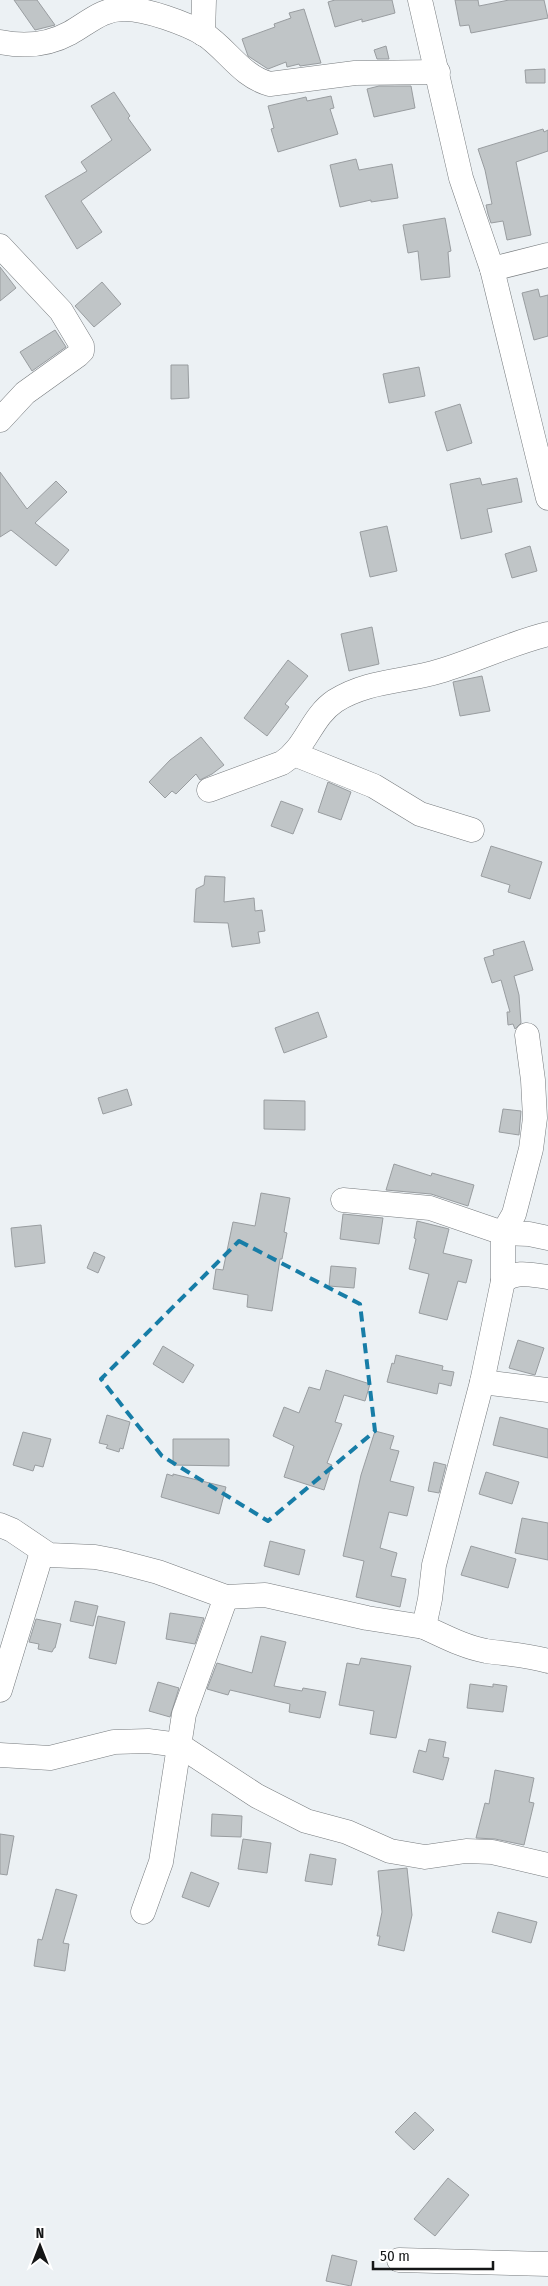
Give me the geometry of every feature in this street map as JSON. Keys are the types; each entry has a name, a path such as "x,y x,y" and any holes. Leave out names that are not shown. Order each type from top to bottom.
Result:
{"street":[{"path":"204,0 204,34"},
{"path":"420,0 461,178 492,269 548,498"},
{"path":"0,42 16,45 46,42 69,33 109,10 124,9 150,12 204,34 258,81 270,84 355,73 438,72"},
{"path":"0,246 61,311 82,346 82,351 78,355 25,392 0,420"},
{"path":"492,269 548,255"},
{"path":"209,790 282,763 294,754 316,718 326,708 336,700 368,685 441,671 516,642 548,634"},
{"path":"294,754 374,786 420,814 472,830"},
{"path":"424,1627 430,1599 434,1564 482,1382 503,1282 503,1233 514,1214 532,1141 535,1118 533,1080 527,1035"},
{"path":"343,1200 430,1208 503,1233 529,1234 548,1238"},
{"path":"503,1282 511,1275 521,1274 548,1277"},
{"path":"482,1382 548,1390"},
{"path":"0,1525 12,1530 49,1555 95,1557 116,1561 158,1572 226,1597 265,1595 367,1618 424,1627 456,1642 485,1650 524,1654 548,1661"},
{"path":"0,1690 42,1552"},
{"path":"143,1912 161,1862 184,1714 226,1597"},
{"path":"0,1755 50,1758 114,1742 148,1741 179,1745 257,1796 306,1820 346,1832 390,1851 425,1857 466,1851 492,1852 548,1865"},
{"path":"399,2260 548,2264"}],"highlighted area":[{"path":"239,1241 360,1304 375,1431 268,1521 162,1456 101,1379"}],"building":[{"path":"14,0 37,0 55,25 35,30"},
{"path":"335,0 392,0 395,13 362,22 362,19 335,27 328,2"},
{"path":"455,0 478,0 479,6 509,0 544,0 548,18 471,33 469,25 460,26"},
{"path":"304,9 321,63 300,66 299,64 287,67 286,62 268,69 248,56 242,39 275,27 274,24 291,18 289,13"},
{"path":"386,46 389,59 377,59 374,50"},
{"path":"545,69 545,83 526,83 525,70"},
{"path":"379,86 411,86 415,108 374,117 367,89"},
{"path":"114,92 130,116 128,118 151,150 81,201 102,232 77,249 45,196 87,171 81,162 112,140 91,106"},
{"path":"331,96 334,108 330,109 338,134 278,152 271,129 274,128 268,106 306,97 307,101"},
{"path":"543,129 544,132 548,130 548,151 516,162 531,235 507,240 503,221 491,223 488,214 486,205 492,204 485,170 478,149"},
{"path":"356,159 359,170 392,164 398,198 371,202 371,200 340,207 330,165"},
{"path":"445,218 451,251 448,252 450,277 421,280 418,251 408,253 403,225"},
{"path":"0,267 16,288 0,301"},
{"path":"102,282 121,304 94,327 75,306"},
{"path":"538,289 540,297 548,295 548,336 534,340 522,293"},
{"path":"55,330 66,347 32,371 20,352"},
{"path":"171,365 188,365 189,398 171,399"},
{"path":"419,367 425,396 389,403 383,374"},
{"path":"460,404 472,443 447,451 435,412"},
{"path":"0,472 27,509 56,481 67,492 35,523 69,550 56,566 11,530 0,537"},
{"path":"480,478 482,485 517,478 522,502 487,509 492,532 461,539 450,484"},
{"path":"387,526 397,571 370,577 360,532"},
{"path":"530,546 537,571 512,578 505,554"},
{"path":"372,627 379,664 349,671 341,634"},
{"path":"288,660 308,676 285,704 289,707 267,736 244,718"},
{"path":"482,676 490,711 460,716 453,682"},
{"path":"201,737 224,765 200,780 196,774 176,794 172,791 165,798 149,782 170,760"},
{"path":"328,782 351,792 341,820 318,812"},
{"path":"281,801 303,809 293,834 271,826"},
{"path":"491,846 542,862 530,899 508,892 510,885 481,876"},
{"path":"205,876 225,877 224,902 254,898 255,911 262,910 265,931 258,932 260,943 232,947 228,923 194,922 196,889 204,885"},
{"path":"524,941 533,970 514,976 519,995 521,1023 515,1029 513,1024 508,1025 507,1012 510,1012 501,980 492,983 484,958 494,955 493,950"},
{"path":"318,1012 327,1037 284,1053 275,1028"},
{"path":"127,1089 132,1105 103,1114 98,1098"},
{"path":"264,1100 305,1101 305,1130 264,1129"},
{"path":"503,1109 521,1111 519,1135 499,1132"},
{"path":"394,1164 431,1176 432,1173 474,1185 468,1206 431,1194 386,1190"},
{"path":"261,1193 290,1198 284,1232 287,1233 282,1259 280,1259 272,1311 247,1307 248,1295 213,1289 216,1269 223,1270 233,1222 255,1226"},
{"path":"343,1214 383,1218 379,1244 340,1239"},
{"path":"417,1221 449,1229 443,1253 472,1260 466,1283 458,1281 447,1320 419,1313 429,1274 409,1269 416,1239 414,1238"},
{"path":"41,1225 45,1263 15,1267 11,1228"},
{"path":"94,1252 105,1257 98,1273 87,1268"},
{"path":"331,1266 356,1268 354,1288 329,1286"},
{"path":"518,1340 544,1348 535,1375 509,1368"},
{"path":"163,1346 194,1365 183,1383 153,1364"},
{"path":"396,1355 443,1366 442,1370 454,1372 451,1386 439,1383 437,1394 387,1382"},
{"path":"326,1370 370,1384 365,1401 344,1395 335,1422 342,1424 327,1463 332,1465 324,1490 284,1477 294,1446 273,1436 284,1407 299,1413 309,1387 320,1390"},
{"path":"107,1415 130,1422 123,1449 120,1448 119,1452 106,1448 108,1445 99,1443"},
{"path":"500,1417 548,1429 548,1458 493,1445"},
{"path":"375,1431 394,1436 390,1449 399,1451 390,1481 414,1487 407,1516 389,1512 380,1548 397,1553 391,1576 406,1579 400,1607 356,1597 364,1561 343,1556 361,1475"},
{"path":"23,1432 51,1439 43,1467 35,1465 33,1471 13,1465"},
{"path":"173,1439 229,1439 229,1466 173,1465"},
{"path":"434,1462 446,1465 439,1493 428,1491"},
{"path":"486,1472 519,1482 512,1504 479,1494"},
{"path":"167,1474 226,1487 219,1514 161,1497"},
{"path":"522,1518 548,1523 548,1560 515,1553"},
{"path":"270,1541 305,1550 299,1575 264,1566"},
{"path":"471,1546 516,1559 508,1588 461,1575"},
{"path":"75,1601 98,1606 93,1626 70,1621"},
{"path":"170,1613 204,1618 195,1644 166,1639"},
{"path":"98,1616 125,1622 116,1664 89,1658"},
{"path":"36,1619 61,1624 55,1648 52,1652 38,1649 39,1644 29,1642"},
{"path":"261,1636 286,1642 274,1686 302,1691 303,1688 326,1692 320,1718 289,1712 290,1704 230,1690 228,1695 207,1689 217,1663 252,1673"},
{"path":"361,1658 411,1666 396,1738 370,1734 374,1711 339,1705 347,1663 359,1665"},
{"path":"158,1682 179,1688 170,1717 149,1711"},
{"path":"470,1684 493,1687 493,1684 507,1686 503,1712 467,1708"},
{"path":"429,1739 446,1742 443,1757 449,1758 443,1780 413,1772 419,1750 426,1752"},
{"path":"495,1770 534,1778 529,1802 534,1803 524,1845 495,1839 476,1838 485,1803 489,1804"},
{"path":"212,1814 242,1816 241,1837 211,1836"},
{"path":"0,1834 14,1836 7,1875 0,1874"},
{"path":"243,1839 271,1843 267,1873 238,1869"},
{"path":"310,1854 336,1859 332,1885 305,1881"},
{"path":"407,1868 412,1915 404,1951 378,1945 380,1936 377,1936 382,1912 378,1871"},
{"path":"191,1872 219,1883 209,1907 182,1897"},
{"path":"56,1889 77,1895 63,1943 69,1944 65,1971 34,1966 38,1939 42,1940"},
{"path":"498,1912 537,1922 531,1943 492,1932"},
{"path":"415,2112 434,2130 414,2150 395,2132"},
{"path":"448,2178 469,2195 435,2236 414,2219"},
{"path":"332,2255 357,2261 351,2286 326,2281"}]}
